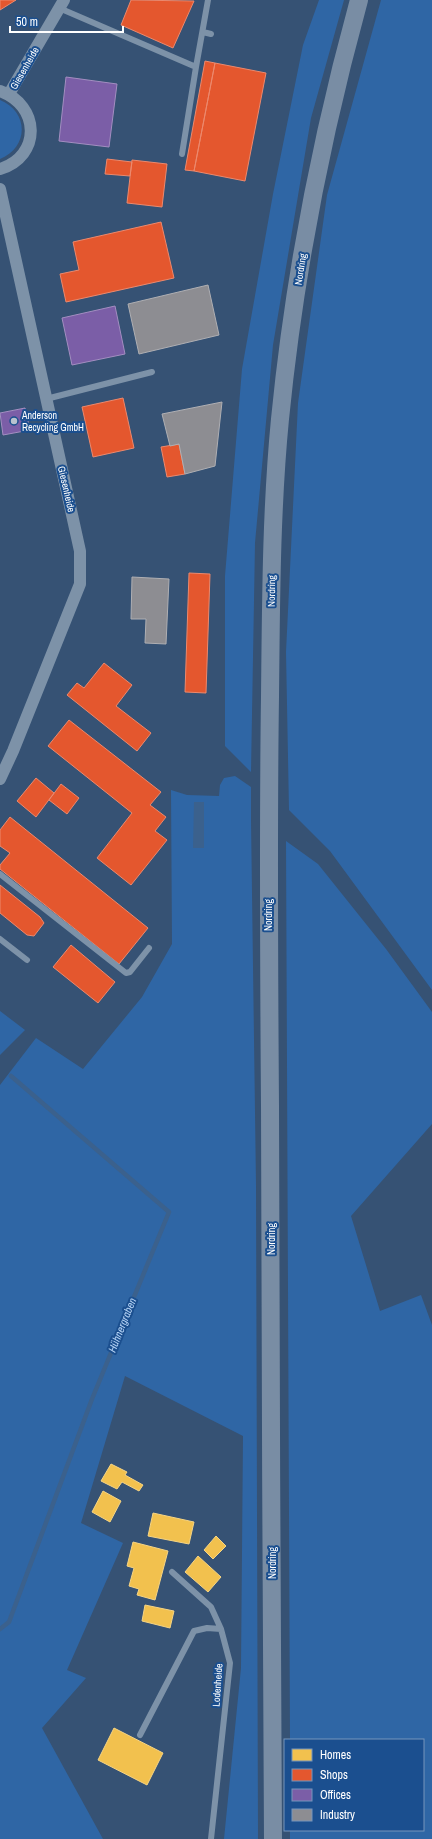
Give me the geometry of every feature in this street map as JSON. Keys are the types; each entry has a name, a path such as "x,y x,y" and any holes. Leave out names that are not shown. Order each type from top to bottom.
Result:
{"main road":[{"name":"Nordring","path":"273,1839 268,822 271,563 280,422 288,348 308,218 339,72 359,0"}],"street":[{"name":"Giesenheide","path":"5,93 61,4"},
{"path":"0,169 8,166 18,159 26,149 30,137 30,125 27,112 20,102 5,93"},
{"name":"Giesenheide","path":"0,189 80,551 80,584 13,751 0,779"}],"lane":[{"path":"182,154 208,0"},
{"path":"61,4 196,66"},
{"path":"203,32 211,34"},
{"path":"46,399 152,372"},
{"path":"0,874 126,973 130,972 149,948"},
{"path":"0,939 27,960"},
{"name":"Lodenheide","path":"172,1572 211,1607 221,1629 230,1663 211,1839"},
{"path":"140,1735 194,1632 207,1628 221,1629"}],"shaded area":[{"path":"319,0 344,0 311,118 273,345 255,543 251,772 225,746 225,576 242,369 273,194 303,45"},
{"path":"381,0 432,0 432,990 330,851 289,810 286,652 298,403 327,195"},
{"path":"0,100 10,105 16,113 22,130 16,146 10,154 0,159"},
{"path":"235,776 251,787 256,1185 258,1839 224,1839 241,1668 243,1436 125,1376 81,1523 123,1543 67,1670 86,1678 42,1728 103,1839 0,1839 0,1085 36,1038 83,1069 142,997 172,944 171,790 187,795 219,796 220,785 224,778"},
{"path":"194,802 204,802 204,848 193,848"},
{"path":"286,841 318,864 386,949 432,1012 432,1124 351,1216 380,1311 421,1295 432,1325 432,1839 290,1839 290,1831 424,1831 424,1739 290,1739"},
{"path":"0,1011 25,1030 0,1055"}],"building: Homes":[{"path":"111,1464 127,1472 125,1475 143,1485 139,1491 122,1482 117,1489 101,1481"},
{"path":"103,1491 121,1501 110,1522 92,1512"},
{"path":"153,1513 194,1522 189,1544 148,1536"},
{"path":"216,1536 226,1546 213,1559 204,1550"},
{"path":"133,1542 168,1551 155,1600 137,1595 139,1589 129,1586 134,1568 127,1566"},
{"path":"198,1556 221,1577 208,1592 185,1572"},
{"path":"145,1605 174,1611 170,1628 142,1621"},
{"path":"114,1728 163,1753 147,1785 98,1760"}],"building: Shops":[{"path":"0,0 16,0 0,10"},
{"path":"131,0 194,1 173,48 121,25"},
{"path":"205,61 215,63 194,171 185,170"},
{"path":"215,63 266,73 245,181 194,171"},
{"path":"107,159 132,162 130,176 105,174"},
{"path":"132,160 167,164 162,207 127,203"},
{"path":"161,222 174,278 66,302 60,274 79,270 73,242"},
{"path":"123,398 134,448 93,457 82,407"},
{"path":"179,444 185,474 167,477 161,447"},
{"path":"189,573 210,574 206,693 185,692"},
{"path":"104,663 132,685 116,706 151,733 137,751 67,695 77,683 84,688"},
{"path":"69,720 161,792 150,805 166,817 155,831 167,840 131,885 97,858 132,813 48,746"},
{"path":"36,778 54,793 36,817 17,801"},
{"path":"61,784 79,798 67,814 49,800"},
{"path":"10,817 148,928 119,964 0,869 0,865 10,853 0,846 0,830"},
{"path":"0,885 40,917 44,923 34,936 27,935 0,913"},
{"path":"71,945 115,982 98,1003 53,967"}],"building: Offices":[{"path":"66,77 117,84 109,147 59,141"},
{"path":"115,306 125,354 72,365 62,318"},
{"path":"25,408 30,430 3,435 0,413"}],"building: Industry":[{"path":"208,285 219,335 139,354 128,304"},
{"path":"222,402 215,466 185,474 179,444 170,446 162,414"},
{"path":"132,577 169,579 166,644 145,643 146,619 131,619"}],"waterway":[{"name":"Hühnergraben","path":"0,1629 9,1622 92,1399 169,1212 11,1076"}],"place":[{"name":"Anderson Recycling GmbH","path":"14,421"}]}
